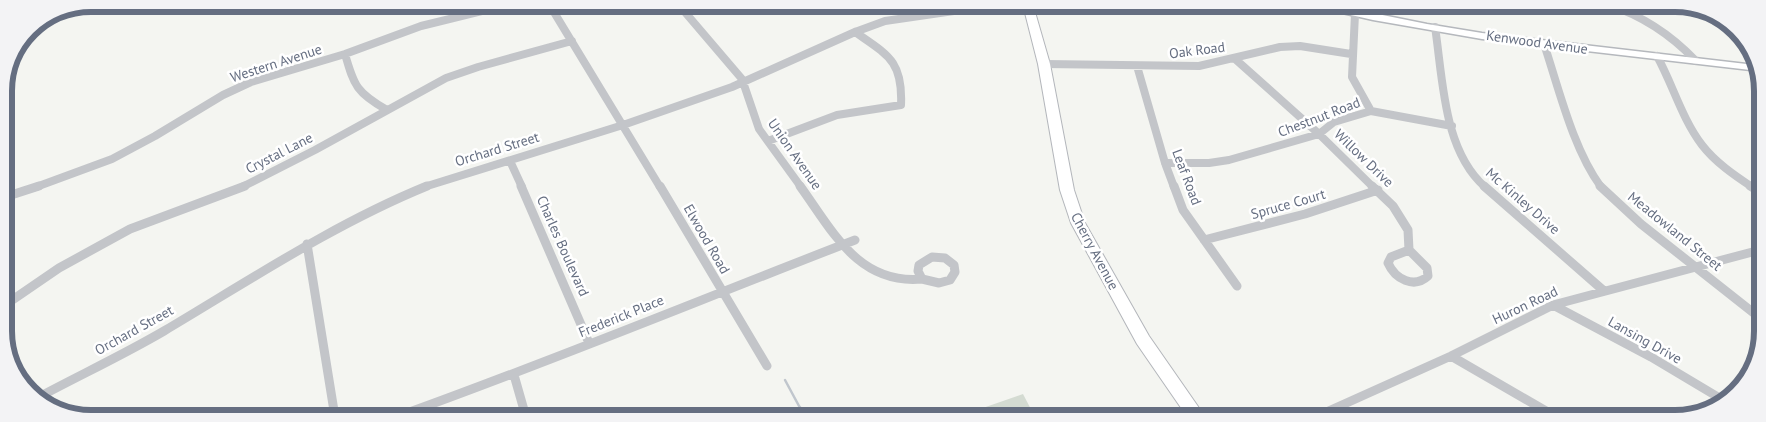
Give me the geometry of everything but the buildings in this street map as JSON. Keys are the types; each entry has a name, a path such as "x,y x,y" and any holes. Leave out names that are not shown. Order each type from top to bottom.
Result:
{"main road":[{"name":"Cherry Avenue","path":"1030,13 1044,64 1067,190 1078,223 1156,360 1192,409"},
{"name":"Kenwood Avenue","path":"1351,13 1544,44 1749,67"}],"street":[{"name":"Western Avenue","path":"13,194 77,173 125,152 243,85 345,54 421,26 474,13"},
{"name":"Elwood Road","path":"555,13 767,366"},
{"name":"Union Avenue","path":"686,13 742,83 754,110 755,120 768,141 843,245 874,272 907,281 922,279"},
{"name":"Orchard Street","path":"45,394 162,332 307,244 397,198 433,183 623,125 742,83 855,32 892,20 940,13"},
{"path":"1631,13 1678,41 1694,60"},
{"path":"1355,14 1352,77 1371,111"},
{"name":"Mc Kinley Drive","path":"1435,27 1448,112 1461,157 1472,175 1604,291"},
{"path":"768,141 812,124 855,111 899,107 902,103 901,87 895,62 855,32"},
{"name":"Crystal Lane","path":"12,300 60,268 130,229 248,184 446,78 478,67 572,41"},
{"name":"Meadowland Street","path":"1544,44 1580,150 1590,172 1603,188 1631,215 1754,313"},
{"name":"Oak Road","path":"1044,64 1199,66 1280,47 1300,46 1352,54"},
{"path":"345,54 353,83 360,94 387,110"},
{"path":"1657,56 1666,70 1701,145 1738,177 1754,188"},
{"name":"Willow Drive","path":"1234,58 1378,190 1404,222 1409,236 1408,250"},
{"name":"Leaf Road","path":"1137,66 1165,162 1184,210 1237,286"},
{"name":"Chestnut Road","path":"1165,162 1209,163 1229,160 1319,134 1334,122 1371,111 1452,126"},
{"name":"Charles Boulevard","path":"510,161 562,277 589,343"},
{"name":"Spruce Court","path":"1204,240 1305,214 1378,190"},
{"name":"Frederick Place","path":"416,410 514,375 589,343 855,240"},
{"path":"307,244 334,410"},
{"path":"1408,250 1427,268 1428,276 1426,280 1407,281 1399,278 1389,268 1388,263 1391,257 1408,250"},
{"name":"Huron Road","path":"1333,409 1451,356 1553,305 1754,251"},
{"name":"Lansing Drive","path":"1553,305 1717,396"},
{"path":"1451,356 1543,409"},
{"path":"514,375 524,410"}],"shaded area":[{"path":"1023,394 1031,409 979,409"}],"waterway":[{"path":"785,380 802,410"}]}
